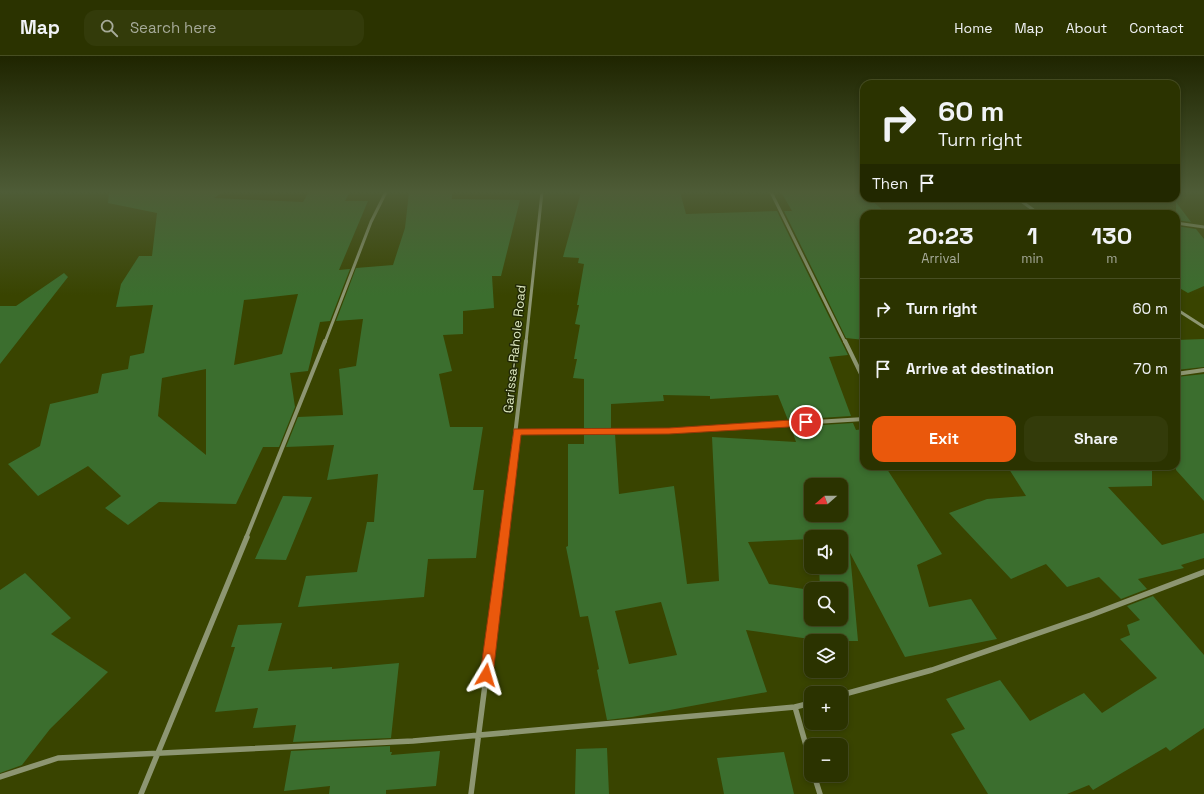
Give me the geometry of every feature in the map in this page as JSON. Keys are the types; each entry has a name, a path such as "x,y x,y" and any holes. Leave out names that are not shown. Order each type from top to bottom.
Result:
{"street":[{"path":"141,794 159,753 229,577 286,442 369,226"},
{"name":"Garissa-Rahole Road","path":"471,794 517,431 538,226"},
{"path":"788,226 860,372"},
{"path":"1180,312 1204,327"},
{"path":"1180,373 1204,370"},
{"path":"517,431 669,431 860,418"},
{"path":"848,693 932,670 1091,615 1204,572"},
{"path":"0,777 58,758 413,741 795,707 804,705"},
{"path":"795,707 804,738"},
{"path":"816,782 820,794"}],"building":[{"path":"155,226 357,226 339,270 350,269 330,321 320,322 308,371 290,373 295,407 279,447 263,447 236,504 159,502 128,525 105,508 121,496 88,466 38,496 8,464 40,446 50,404 98,393 102,374 128,369 130,356 144,353 153,305 116,307 121,284 139,256 152,256","holes":["298,294 282,354 234,365 244,300","206,369 206,455 158,416 162,378"]},
{"path":"405,226 513,226 501,276 492,276 494,308 463,311 463,334 443,335 452,371 439,374 450,427 483,427 473,490 484,490 476,558 428,559 424,597 298,607 306,576 357,572 367,522 374,522 378,474 327,480 334,445 286,447 298,417 343,415 339,369 356,366 363,319 336,321 356,268 393,265"},
{"path":"571,226 785,226 848,355 829,357 851,416 788,420 778,395 710,399 710,396 663,395 664,401 611,404 611,428 584,428 584,379 573,378 577,359 574,359 580,325 575,324 584,264 578,263 579,258 563,257"},
{"path":"792,226 860,226 860,340 846,338"},
{"path":"1180,227 1196,229 1204,239 1204,286 1188,293 1180,288"},
{"path":"64,273 68,277 0,364 0,306 16,306"},
{"path":"1204,339 1204,367 1180,370 1180,340"},
{"path":"1204,374 1204,501 1176,470 1180,470 1180,377"},
{"path":"853,423 856,430 860,430 860,470 888,470 942,554 917,565 929,607 971,599 997,639 905,657 850,553 858,641 848,641 848,634 804,634 804,638 746,630 767,692 632,717 607,720 597,670 599,669 588,616 580,617 566,547 568,546 568,444 584,444 584,434 615,434 619,494 674,486 687,584 719,581 712,437 796,442 791,427","holes":["804,530 848,530 848,574 819,574 820,582 848,582 848,626 804,626 804,589 769,584 748,542 804,539","661,602 677,655 629,664 615,611"]},
{"path":"1010,470 1152,470 1152,486 1108,487 1162,545 1204,533 1204,558 1181,565 1184,568 1138,579 1147,589 1121,599 1099,577 1067,587 1046,564 1011,579 949,513 987,499 1026,496"},
{"path":"283,496 312,497 286,560 255,559"},
{"path":"25,573 71,618 51,634 108,672 50,729 22,765 0,773 0,590"},
{"path":"1153,596 1204,655 1204,728 1170,751 1166,747 1093,790 1089,785 1067,794 988,794 951,734 965,729 946,699 1000,680 1030,721 1084,693 1102,713 1157,678 1120,639 1130,635 1127,625 1140,620 1127,606"},
{"path":"282,623 268,671 332,667 332,669 399,663 391,738 293,742 296,725 253,728 258,708 215,712 235,647 231,647 238,625"},
{"path":"390,746 390,752 392,752 391,755 440,751 436,786 386,790 386,794 329,794 330,786 284,791 291,751"},
{"path":"607,748 609,794 575,794 576,749"},
{"path":"784,752 794,794 724,794 717,758"}],"route":[{"path":"486,675 517,431 669,431 806,422"}]}
